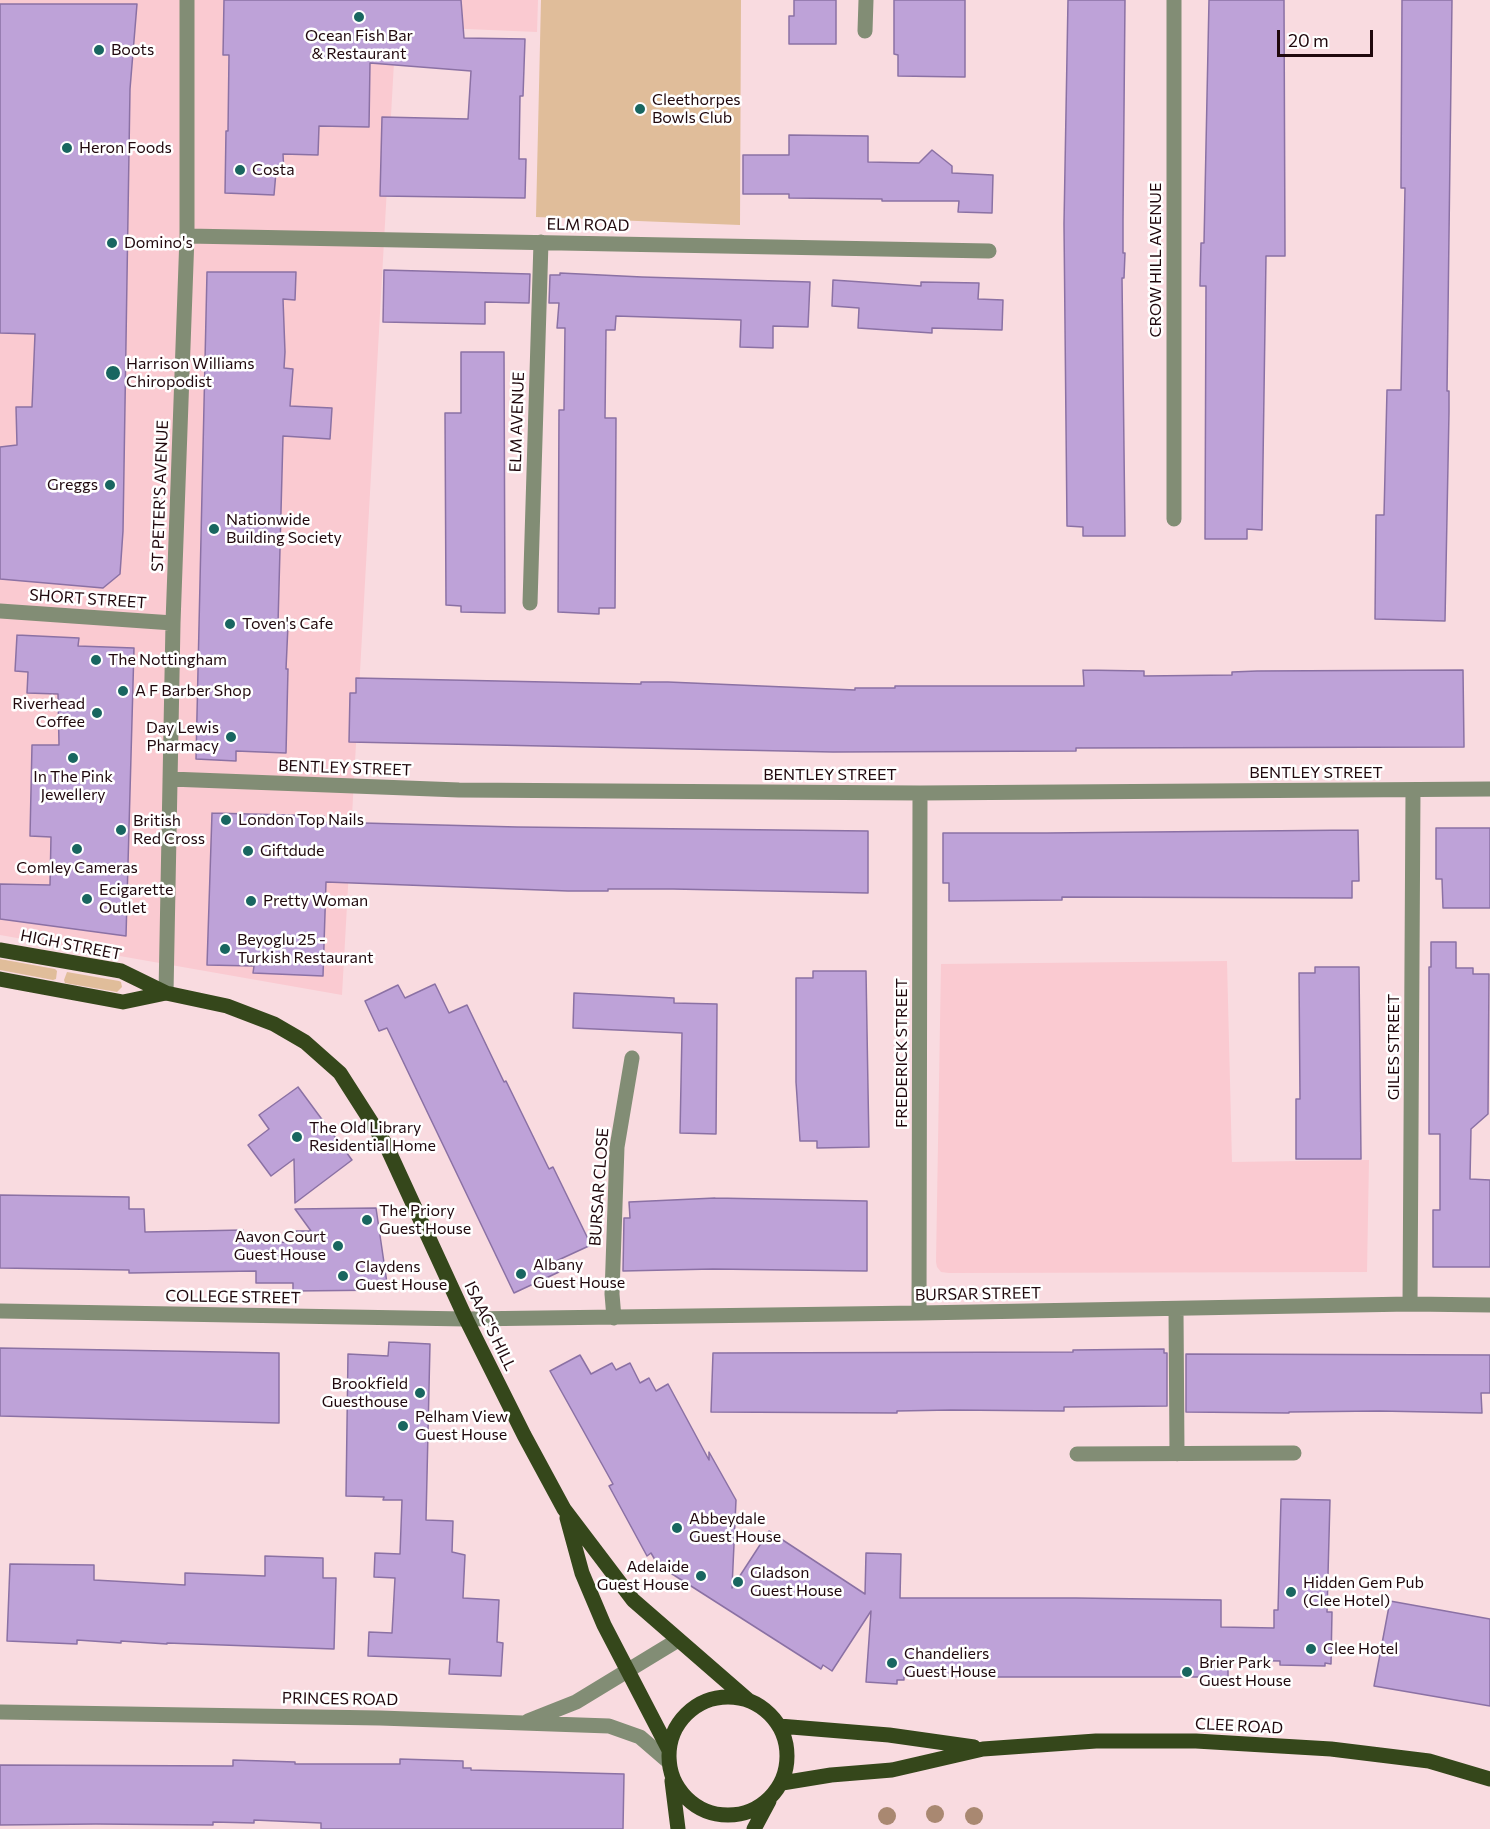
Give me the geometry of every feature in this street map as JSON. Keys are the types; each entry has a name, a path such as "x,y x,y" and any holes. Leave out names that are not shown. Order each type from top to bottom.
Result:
{"main road":[{"name":"HIGH STREET","path":"0,950 121,971 166,993 227,1006 274,1024"},
{"name":"HIGH STREET","path":"0,979 123,1002 166,993"},
{"name":"ISAAC'S HILL","path":"274,1024 304,1042 340,1073 386,1145 466,1319 564,1509 633,1600 748,1700"},
{"name":"ISAAC'S HILL","path":"564,1509 582,1573 604,1625 670,1762"},
{"path":"678,1829 670,1762 674,1733 683,1718 696,1706 712,1699 730,1697 748,1700 771,1714 780,1726 787,1744 787,1764 782,1783 770,1798 754,1829"},
{"name":"CLEE ROAD","path":"780,1726 889,1735 983,1749"},
{"name":"CLEE ROAD","path":"782,1783 831,1775 892,1770 983,1749 1096,1741 1196,1741 1331,1749 1429,1761 1490,1779"},
{"path":"670,1762 681,1791 695,1805 714,1814 734,1815 754,1810 770,1798"}],"street":[{"name":"ST PETER'S AVENUE","path":"166,993 173,623 187,236 187,0"},
{"path":"866,0 866,31"},
{"name":"CROW HILL AVENUE","path":"1174,0 1174,519"},
{"name":"ELM ROAD","path":"187,236 989,251"},
{"name":"ELM AVENUE","path":"530,603 541,242"},
{"name":"SHORT STREET","path":"0,611 173,623"},
{"name":"BENTLEY STREET","path":"170,779 459,790 920,793 1490,789"},
{"name":"GILES STREET","path":"1410,1304 1413,790"},
{"name":"FREDERICK STREET","path":"919,1313 920,793"},
{"name":"BURSAR CLOSE","path":"614,1318 612,1294 617,1147 632,1058"},
{"name":"BURSAR STREET","path":"466,1319 1410,1304 1490,1305"},
{"path":"1176,1309 1177,1454"},
{"name":"COLLEGE STREET","path":"0,1311 466,1319"},
{"path":"1077,1455 1294,1453"},
{"path":"523,1723 576,1702 678,1640"},
{"name":"PRINCES ROAD","path":"0,1712 380,1718 609,1726 640,1737 670,1762"}],"shaded area":[{"path":"0,0 538,0 537,32 396,26 342,995 0,935"},
{"name":"Cleethorpes Bowls Club","path":"541,0 741,0 740,225 536,217"},
{"path":"0,959 55,969 56,979 0,970"},
{"path":"1227,961 1232,1162 1369,1160 1367,1272 941,1272 936,1262 941,964"},
{"path":"67,972 119,981 122,987 117,992 65,983"}],"building":[{"path":"224,0 461,0 464,38 525,39 523,96 520,96 519,159 526,159 525,198 380,196 382,117 468,119 471,71 370,63 369,127 319,126 318,155 283,154 284,173 276,172 274,195 225,193 229,55 223,55"},
{"path":"794,0 836,0 836,44 789,44 789,16 794,16"},
{"path":"894,0 965,0 965,77 898,76 898,55 894,54"},
{"path":"1068,0 1125,0 1123,253 1125,253 1124,278 1122,278 1125,536 1083,536 1083,527 1067,526 1064,224"},
{"path":"1209,0 1284,0 1285,256 1266,256 1262,530 1247,529 1247,539 1205,539 1206,286 1200,286 1201,243 1204,243"},
{"path":"1402,0 1452,0 1445,621 1375,619 1376,515 1384,515 1387,390 1401,390 1405,188 1401,188"},
{"path":"0,4 137,4 130,89 123,531 120,574 103,588 0,579 0,447 17,445 16,407 32,407 35,334 0,333"},
{"path":"789,135 868,136 868,162 919,163 932,150 952,166 952,173 993,175 992,213 958,212 959,201 789,198 789,194 743,194 743,155 789,155"},
{"path":"384,270 530,274 529,303 485,302 485,324 383,322"},
{"path":"207,272 296,272 295,300 283,299 284,368 293,369 290,406 332,408 330,439 283,436 278,624 288,625 286,753 236,751 236,761 196,759"},
{"path":"560,273 810,282 808,327 773,326 773,348 740,347 741,320 616,316 615,330 606,330 605,418 616,418 615,608 599,608 599,614 558,612 559,410 564,410 565,328 557,328 559,303 549,303 550,275 560,275"},
{"path":"833,280 921,286 921,282 979,283 978,299 1003,300 1002,330 932,328 932,333 858,328 859,308 832,306"},
{"path":"461,352 504,352 505,613 461,612 461,606 446,605 445,413 461,413"},
{"path":"17,635 79,638 78,646 134,648 126,936 0,919 0,884 50,885 51,837 30,836 32,745 59,745 58,694 27,693 28,672 15,671"},
{"path":"1083,670 1144,671 1144,676 1232,675 1232,672 1257,671 1463,670 1464,747 1076,748 1076,751 833,752 349,742 350,693 356,693 356,678 641,684 641,682 668,682 855,690 855,688 895,688 895,686 1084,686"},
{"path":"212,813 324,816 324,822 517,827 868,831 868,893 673,889 568,891 326,882 323,976 253,973 254,966 207,965"},
{"path":"1436,828 1490,828 1490,908 1443,908 1442,879 1436,879"},
{"path":"1358,830 1359,881 1352,881 1352,898 1062,897 1062,900 949,901 949,883 943,883 943,833"},
{"path":"1431,942 1456,942 1456,968 1473,968 1473,974 1489,974 1488,1114 1471,1129 1470,1179 1490,1180 1490,1267 1433,1267 1433,1210 1440,1210 1440,1134 1429,1134"},
{"path":"1315,967 1359,967 1361,1159 1296,1159 1296,1099 1300,1099 1299,973 1315,973"},
{"path":"813,971 866,971 869,1147 817,1148 817,1141 800,1141 796,1082 796,978 813,978"},
{"path":"435,984 449,1013 467,1005 504,1082 506,1081 549,1169 553,1167 591,1245 554,1262 559,1272 514,1293 387,1028 379,1031 365,1001 398,985 405,998"},
{"path":"574,993 674,998 674,1003 717,1004 716,1134 680,1133 682,1033 573,1028"},
{"name":"The Old Library Residential Home","path":"298,1087 352,1160 295,1203 294,1159 271,1176 248,1145 269,1129 259,1115"},
{"path":"0,1195 129,1197 129,1209 144,1209 145,1232 243,1230 243,1243 295,1242 295,1231 311,1231 295,1209 376,1208 388,1290 293,1291 293,1283 256,1283 256,1271 129,1273 129,1270 0,1268"},
{"path":"715,1198 867,1201 867,1271 713,1269 623,1271 624,1218 630,1218 629,1202"},
{"path":"389,1342 430,1344 426,1520 453,1521 452,1552 465,1555 463,1598 499,1600 497,1642 503,1643 501,1676 449,1674 450,1659 368,1656 369,1632 392,1633 395,1578 374,1577 375,1553 400,1554 402,1500 346,1496 348,1354 388,1356"},
{"path":"0,1348 279,1353 279,1423 0,1416"},
{"path":"1164,1349 1164,1353 1167,1353 1167,1406 1064,1407 1064,1411 711,1412 713,1353 1073,1352 1073,1350"},
{"path":"1186,1354 1490,1355 1490,1393 1481,1393 1482,1413 1186,1412"},
{"path":"580,1355 591,1374 612,1363 616,1370 630,1363 640,1383 649,1378 656,1391 668,1384 709,1460 709,1452 736,1500 732,1588 769,1531 865,1594 866,1553 901,1554 900,1598 1221,1600 1221,1627 1274,1628 1274,1610 1278,1610 1281,1499 1330,1500 1327,1612 1332,1612 1331,1664 1325,1663 1325,1666 1280,1665 1280,1661 1228,1660 1228,1677 904,1677 904,1680 897,1680 897,1684 866,1682 871,1611 832,1671 823,1665 821,1669 658,1565 651,1553 647,1556 609,1486 613,1484 550,1371"},
{"path":"265,1556 323,1558 323,1578 336,1578 334,1649 121,1641 121,1643 77,1640 77,1644 7,1641 10,1564 94,1565 94,1580 185,1585 185,1573 265,1576"},
{"path":"1390,1601 1490,1619 1490,1706 1374,1686"},
{"path":"400,1759 463,1761 463,1768 471,1768 471,1770 624,1774 623,1829 321,1829 321,1823 254,1820 254,1823 213,1822 213,1825 0,1825 0,1765 233,1766 233,1760 295,1762 295,1764 400,1764"}],"place":[{"name":"Ocean Fish Bar & Restaurant","path":"359,17"},
{"name":"Boots","path":"99,50"},
{"name":"Cleethorpes Bowls Club","path":"640,109"},
{"name":"Heron Foods","path":"67,148"},
{"name":"Costa","path":"240,170"},
{"name":"Domino's","path":"112,243"},
{"name":"Harrison Williams Chiropodist","path":"113,373"},
{"name":"Greggs","path":"110,485"},
{"name":"Nationwide Building Society","path":"214,529"},
{"name":"Toven's Cafe","path":"230,624"},
{"name":"The Nottingham","path":"96,660"},
{"name":"A F Barber Shop","path":"123,691"},
{"name":"Riverhead Coffee","path":"97,713"},
{"name":"Day Lewis Pharmacy","path":"231,737"},
{"name":"In The Pink Jewellery","path":"73,758"},
{"name":"London Top Nails","path":"226,820"},
{"name":"British Red Cross","path":"121,830"},
{"name":"Comley Cameras","path":"77,849"},
{"name":"Giftdude","path":"248,851"},
{"name":"Ecigarette Outlet","path":"87,899"},
{"name":"Pretty Woman","path":"251,901"},
{"name":"Beyoglu 25 - Turkish Restaurant","path":"225,949"},
{"name":"The Old Library Residential Home","path":"297,1137"},
{"name":"The Priory Guest House","path":"367,1220"},
{"name":"Aavon Court Guest House","path":"338,1246"},
{"name":"Albany Guest House","path":"521,1274"},
{"name":"Claydens Guest House","path":"343,1276"},
{"name":"Brookfield Guesthouse","path":"420,1393"},
{"name":"Pelham View Guest House","path":"403,1426"},
{"name":"Abbeydale Guest House","path":"677,1528"},
{"name":"Adelaide Guest House","path":"701,1576"},
{"name":"Gladson Guest House","path":"738,1582"},
{"name":"Hidden Gem Pub (Clee Hotel)","path":"1291,1592"},
{"name":"Clee Hotel","path":"1311,1649"},
{"name":"Chandeliers Guest House","path":"892,1663"},
{"name":"Brier Park Guest House","path":"1187,1672"}]}
